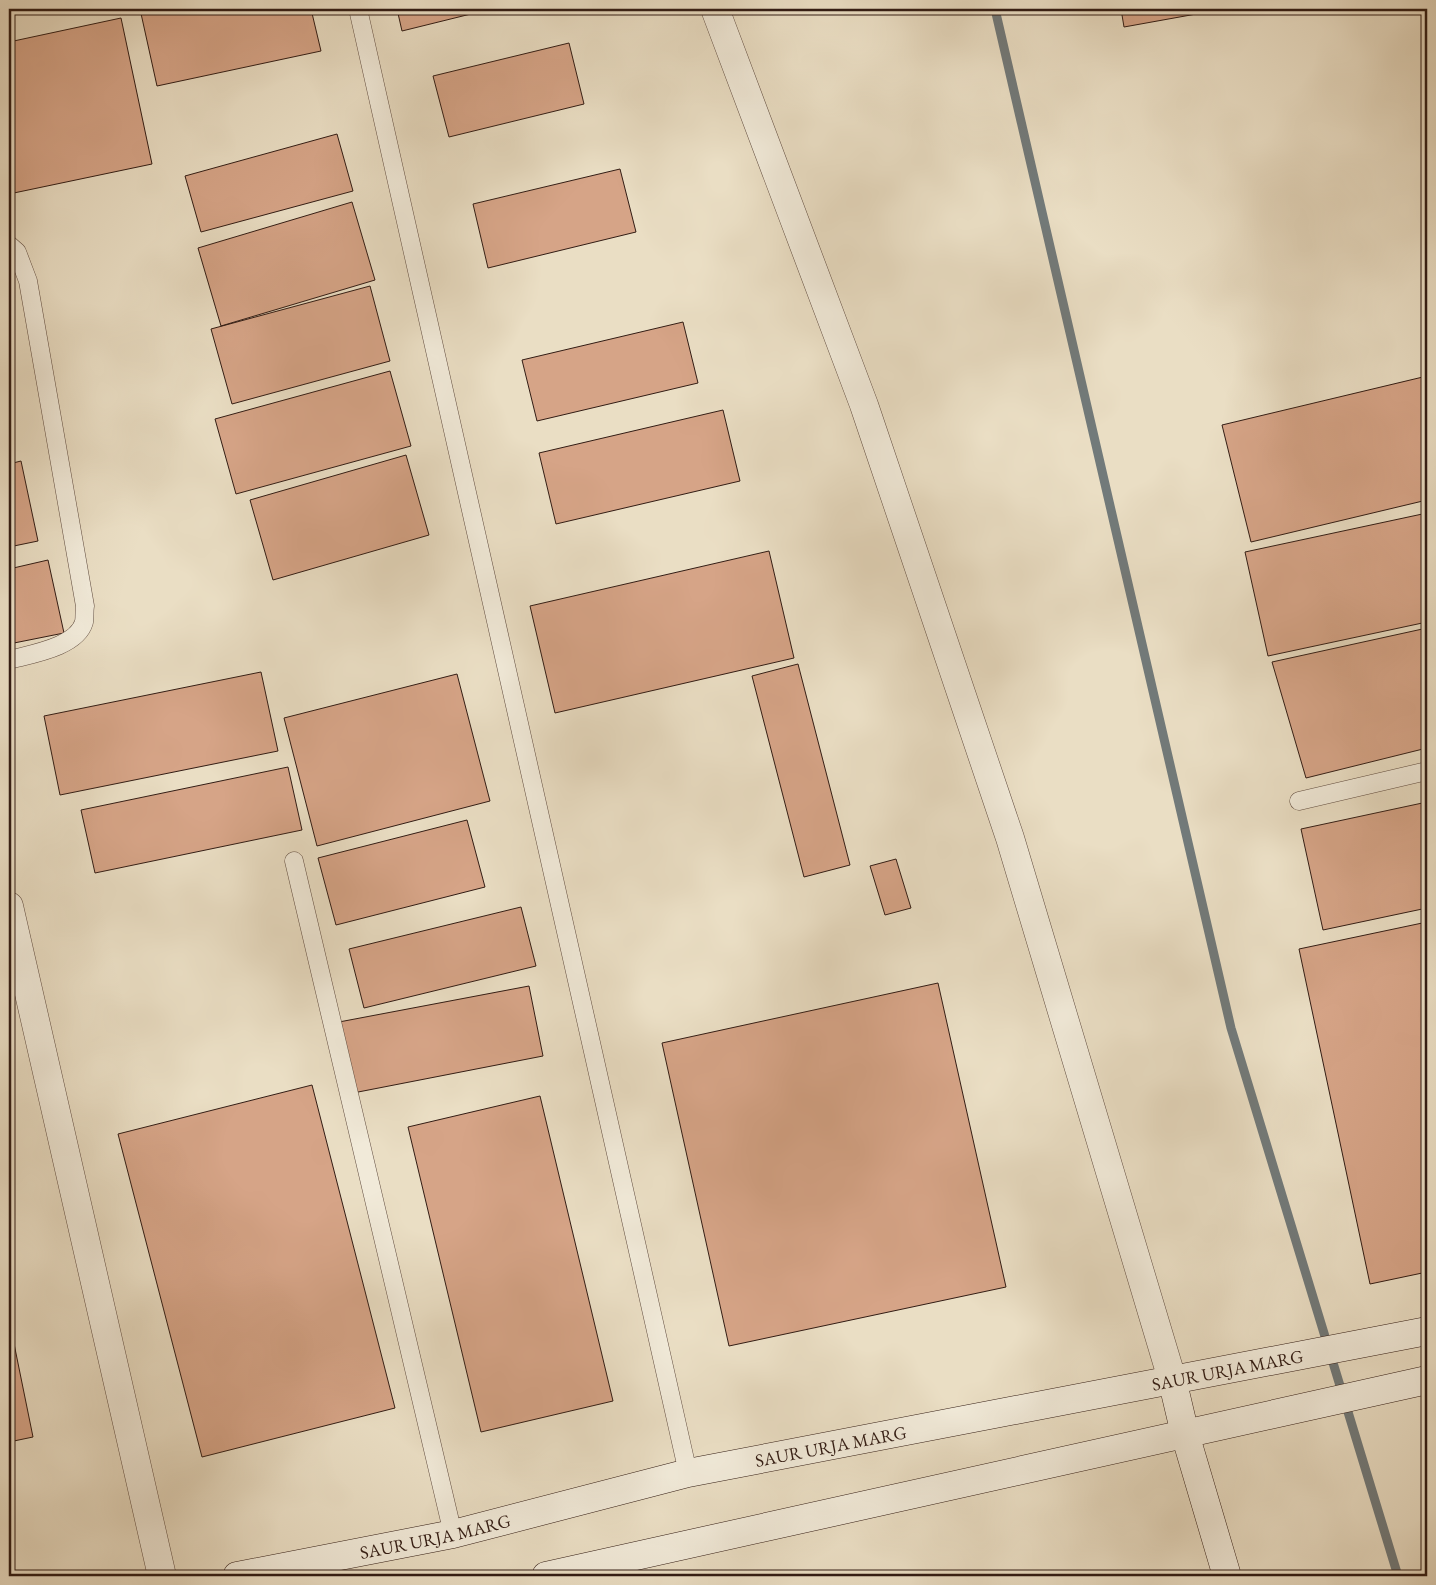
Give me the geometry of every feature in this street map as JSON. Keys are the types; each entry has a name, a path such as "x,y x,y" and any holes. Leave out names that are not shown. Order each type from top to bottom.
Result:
{"street":[{"path":"715,9 864,405 1010,838 1172,1379 1185,1434 1227,1576"},
{"path":"9,906 162,1576"},
{"name":"SAUR URJA MARG","path":"238,1576 453,1534 688,1472 1172,1379 1389,1340 1427,1331"},
{"path":"546,1576 1427,1380"}],"lane":[{"path":"358,9 688,1472"},
{"path":"9,245 17,252 28,281 84,606 84,622 75,636 56,647 9,660"},
{"path":"1299,801 1427,770"},
{"path":"294,861 453,1534"}],"building":[{"path":"140,9 311,9 321,51 157,86"},
{"path":"397,9 491,9 402,31"},
{"path":"1121,9 1224,9 1124,27"},
{"path":"121,18 152,164 9,194 9,42"},
{"path":"569,43 584,104 449,137 433,76"},
{"path":"337,134 353,191 201,232 185,176"},
{"path":"620,169 636,232 488,268 473,204"},
{"path":"352,202 375,280 221,326 198,248"},
{"path":"370,286 390,361 232,404 211,329"},
{"path":"683,322 698,383 537,421 522,360"},
{"path":"390,371 411,446 236,494 215,419"},
{"path":"1427,376 1427,500 1251,542 1222,425"},
{"path":"723,410 740,481 556,524 539,453"},
{"path":"406,455 429,535 273,580 250,500"},
{"path":"21,461 38,541 9,547 9,464"},
{"path":"1427,513 1427,622 1268,656 1245,552"},
{"path":"769,551 794,658 555,713 530,606"},
{"path":"48,560 64,633 9,644 9,569"},
{"path":"1427,628 1427,748 1306,778 1272,662"},
{"path":"798,664 850,865 804,877 752,676"},
{"path":"261,672 278,751 60,795 44,716"},
{"path":"457,674 490,801 317,846 284,718"},
{"path":"288,767 302,830 95,873 81,810"},
{"path":"1427,802 1427,908 1323,930 1301,829"},
{"path":"467,820 485,887 336,925 318,858"},
{"path":"896,859 911,908 885,915 870,866"},
{"path":"521,907 536,966 364,1008 349,949"},
{"path":"1427,922 1427,1272 1370,1284 1299,949"},
{"path":"938,983 1006,1287 729,1346 662,1043"},
{"path":"529,986 543,1056 353,1093 339,1022"},
{"path":"312,1085 395,1408 202,1457 118,1134"},
{"path":"540,1096 613,1401 481,1432 408,1127"},
{"path":"9,1319 33,1437 9,1442"}],"waterway":[{"path":"995,9 1231,1028 1398,1576"}]}
